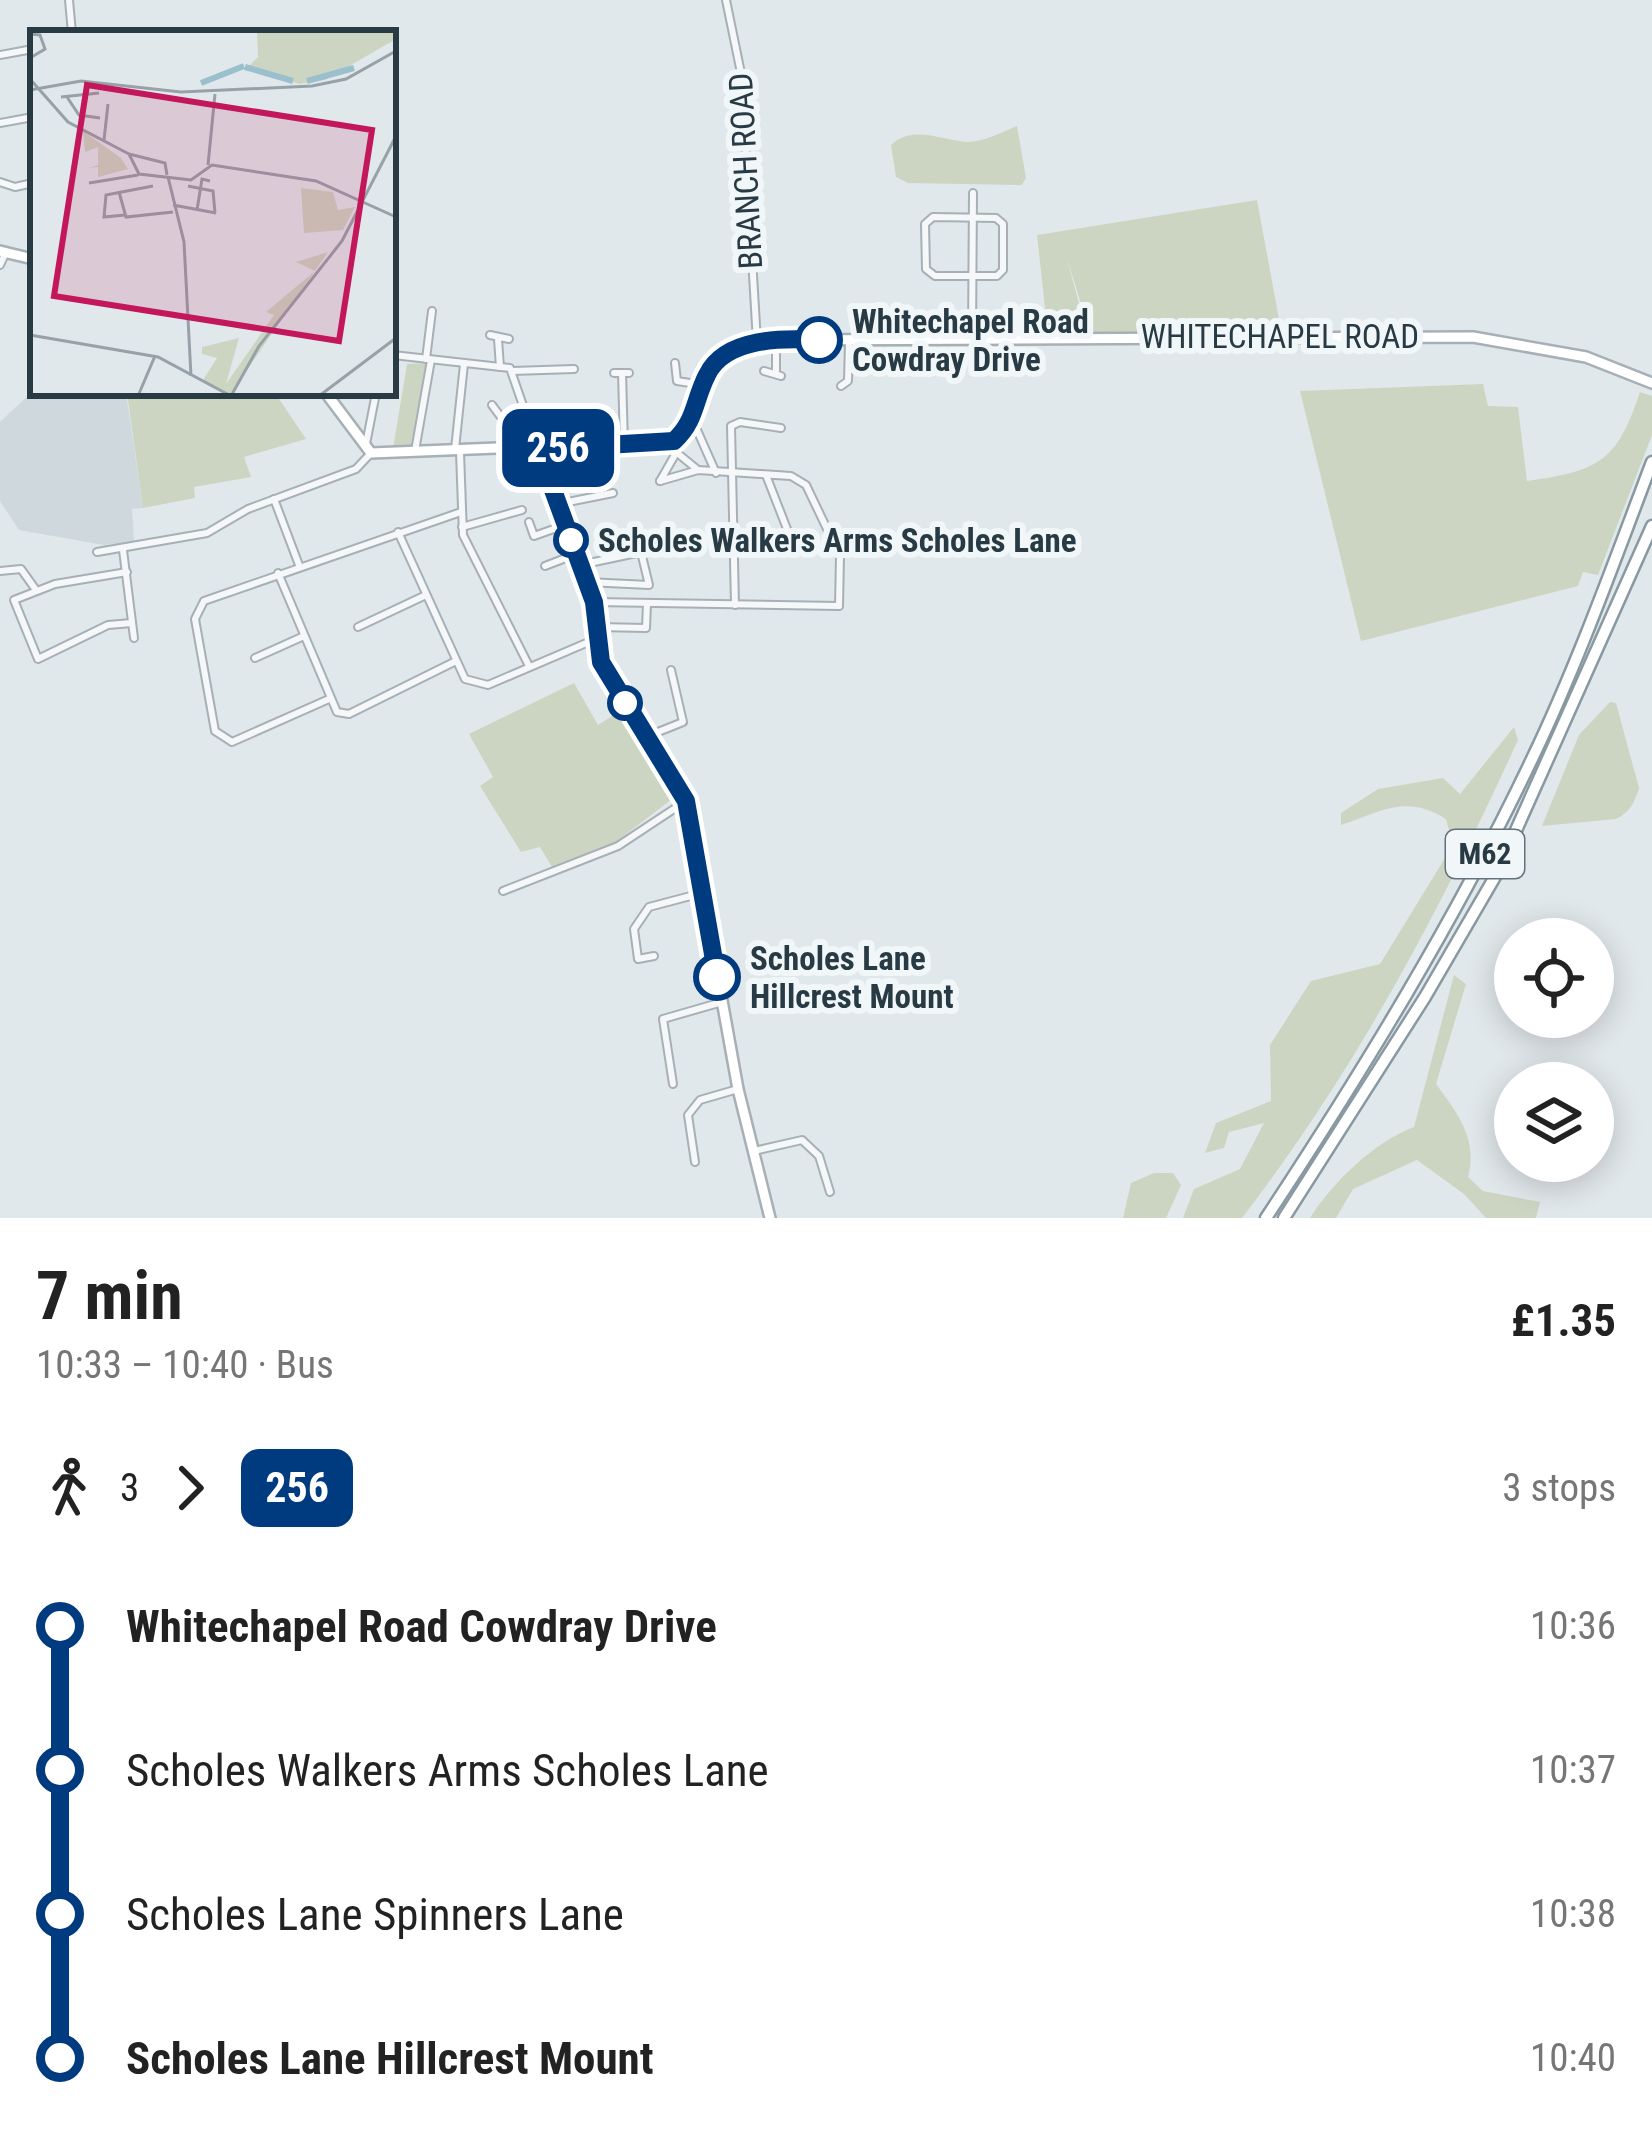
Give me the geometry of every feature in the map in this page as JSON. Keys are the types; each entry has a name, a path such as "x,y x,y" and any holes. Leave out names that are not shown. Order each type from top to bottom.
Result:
{"highway":[{"name":"M62","path":"1265,1218 1366,1060 1484,857 1578,654 1652,462"},
{"name":"M62","path":"1284,1218 1426,997 1496,875 1652,526"}],"main road":[{"name":"WHITECHAPEL ROAD","path":"757,343 1472,338 1586,357 1652,383"},
{"path":"328,396 368,450 415,454 675,446 692,421 715,364 757,343"},
{"path":"538,449 594,602 601,662 686,801 738,1089 770,1218"}],"street":[{"path":"69,0 72,30"},
{"name":"BRANCH ROAD","path":"726,0 741,73 757,343"},
{"path":"0,55 30,50"},
{"path":"0,123 30,118"},
{"path":"0,182 16,187 30,185"},
{"path":"972,338 973,193"},
{"path":"933,217 996,218 1003,224 1003,270 997,277 972,276 935,276 926,268 925,224 933,217"},
{"path":"0,265 3,252"},
{"path":"415,454 432,311"},
{"path":"500,367 494,337 509,339"},
{"path":"764,371 779,373 776,340"},
{"path":"842,386 848,380 848,341"},
{"path":"396,355 512,371 574,369"},
{"path":"464,364 457,452 462,527 472,559 529,666"},
{"path":"676,364 676,381"},
{"path":"512,371 538,449"},
{"path":"622,373 623,444"},
{"path":"666,381 704,385"},
{"path":"97,552 207,533 274,500 356,469 368,450 376,396"},
{"path":"492,405 509,428 512,450"},
{"path":"692,421 716,473"},
{"path":"735,605 731,426 740,422 781,428"},
{"path":"594,602 841,606 840,556 817,500 791,476 698,470 660,481 675,446 698,470"},
{"path":"766,476 789,534"},
{"path":"558,504 613,493"},
{"path":"274,500 298,566"},
{"path":"493,508 494,520"},
{"path":"462,527 522,510"},
{"path":"329,699 232,742 215,731 195,619 204,601 460,512"},
{"path":"529,522 534,536 565,525"},
{"path":"398,532 465,680 476,685 488,686 597,632 646,628 647,603"},
{"path":"715,544 735,545"},
{"path":"123,550 134,638"},
{"path":"544,566 641,552 649,585 586,582"},
{"path":"0,571 21,569 36,590"},
{"path":"127,572 36,590 14,600 38,659 108,625 132,623"},
{"path":"278,573 337,712 350,714 457,661"},
{"path":"358,627 426,595"},
{"path":"255,658 304,636"},
{"path":"648,736 683,722 671,670"},
{"path":"503,891 617,846 686,801"},
{"path":"638,959 634,928 653,902 702,893"},
{"path":"630,964 654,956"},
{"path":"673,1084 663,1019 722,1002"},
{"path":"694,1162 688,1115 700,1100 738,1089"},
{"path":"754,1151 802,1141 819,1156 830,1192"}],"shaded area":[{"path":"30,394 126,396 143,508 132,509 134,542 104,545 19,530 0,501 0,422"}],"green space":[{"path":"1017,126 1026,178 1022,185 908,183 896,177 891,145 900,139 918,135 974,142"},
{"path":"1257,200 1281,330 1090,333 1066,255 1087,333 1048,335 1037,235"},
{"path":"426,363 413,448 393,449 407,364"},
{"path":"1483,384 1488,406 1518,407 1527,481 1572,473 1602,459 1623,434 1640,392 1652,396 1652,435 1598,575 1583,572 1578,586 1361,641 1300,391"},
{"path":"127,396 277,396 306,439 244,457 251,477 194,487 195,498 143,508"},
{"path":"574,683 598,725 623,709 667,777 672,799 616,842 552,867 540,847 521,852 480,786 493,777 469,734"},
{"path":"1610,702 1616,703 1639,788 1633,802 1616,819 1542,826 1579,735"},
{"path":"1514,727 1518,740 1458,866 1394,987 1323,1104 1242,1218 1183,1218 1194,1189 1240,1169 1264,1123 1229,1132 1224,1148 1205,1153 1216,1123 1271,1101 1270,1045 1311,981 1380,964 1453,845 1446,819 1419,807 1394,807 1341,825 1341,813 1378,789 1443,778 1460,794"},
{"path":"1454,975 1466,984 1436,1084 1468,1139 1468,1177 1483,1191 1540,1202 1536,1218 1486,1218 1464,1194 1417,1160 1353,1189 1336,1218 1310,1218 1356,1165 1384,1142 1414,1127"},
{"path":"1154,1173 1173,1173 1181,1185 1166,1218 1123,1218 1131,1183"}],"bus line":[{"name":"256","path":"717,977 686,801 601,662 594,602 538,449 674,441 692,421 706,375 724,358 749,344 819,340"}],"place":[{"name":"Whitechapel Road Cowdray Drive","path":"819,340"},
{"name":"Scholes Walkers Arms Scholes Lane","path":"571,540"},
{"name":"Scholes Lane Hillcrest Mount","path":"717,977"}]}
